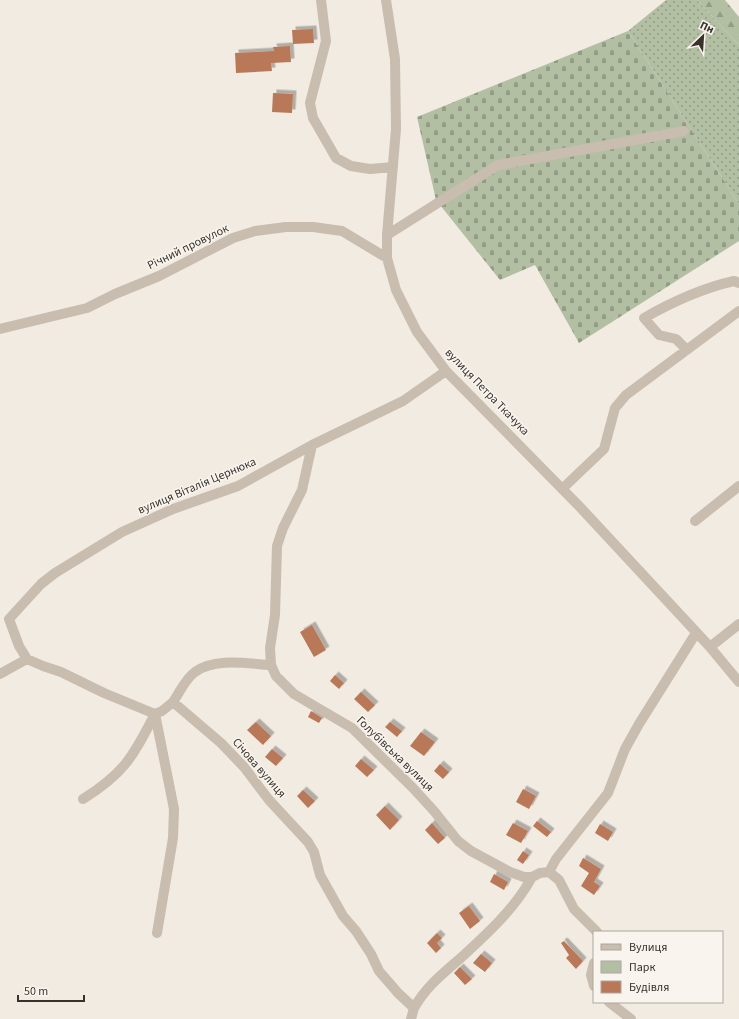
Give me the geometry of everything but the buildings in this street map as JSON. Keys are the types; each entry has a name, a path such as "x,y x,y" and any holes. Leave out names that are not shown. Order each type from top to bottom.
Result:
{"street":[{"path":"321,0 326,41 310,104 313,118 336,158 351,166 370,168 393,166"},
{"name":"вулиця Петра Ткачука","path":"386,0 395,59 396,129 387,235 387,258 396,290 417,332 446,370 562,489 710,647 739,682"},
{"path":"387,235 498,165 684,131"},
{"name":"Річний провулок","path":"0,329 86,308 159,276 233,238 255,231 286,227 313,227 342,231 387,258"},
{"path":"687,350 676,339 659,335 644,318 674,302 721,284 734,280 739,283"},
{"path":"562,489 604,449 615,408 626,395 739,311"},
{"name":"вулиця Віталія Цернюка","path":"9,619 36,589 50,577 116,535 173,509 238,486 312,445 403,401 446,370"},
{"path":"0,613 9,619 18,646 27,659 61,672 104,693 155,714 162,712 173,702 188,679 203,667 234,663 271,666 270,648 275,615 277,546 283,528 302,490 308,471 312,445"},
{"path":"695,521 739,486"},
{"path":"710,647 739,624"},
{"path":"596,931 574,909 559,880 550,872 556,859 608,793 625,749 696,633"},
{"path":"0,674 27,659"},
{"name":"Голубівська вулиця","path":"271,666 276,676 294,694 352,728 413,788 458,841 471,851 504,869 524,877 532,877 540,873 550,872"},
{"name":"Січова вулиця","path":"173,702 221,743 244,767 269,800 308,842 314,852 320,875 343,916 356,931 371,954 379,971 398,993 414,1008"},
{"path":"83,799 114,778 124,767 155,714"},
{"path":"155,714 174,809 173,838 157,933"},
{"path":"412,1019 414,1008 424,990 472,947 521,896 532,877"},
{"path":"593,967 591,975 593,982"},
{"path":"610,1003 631,1019"}],"green space":[{"path":"666,0 697,0 739,45 739,204 628,31"},
{"path":"697,0 725,0 739,17 739,45"},
{"path":"628,31 739,204 739,241 579,343 535,265 500,280 436,200 417,117"}]}
